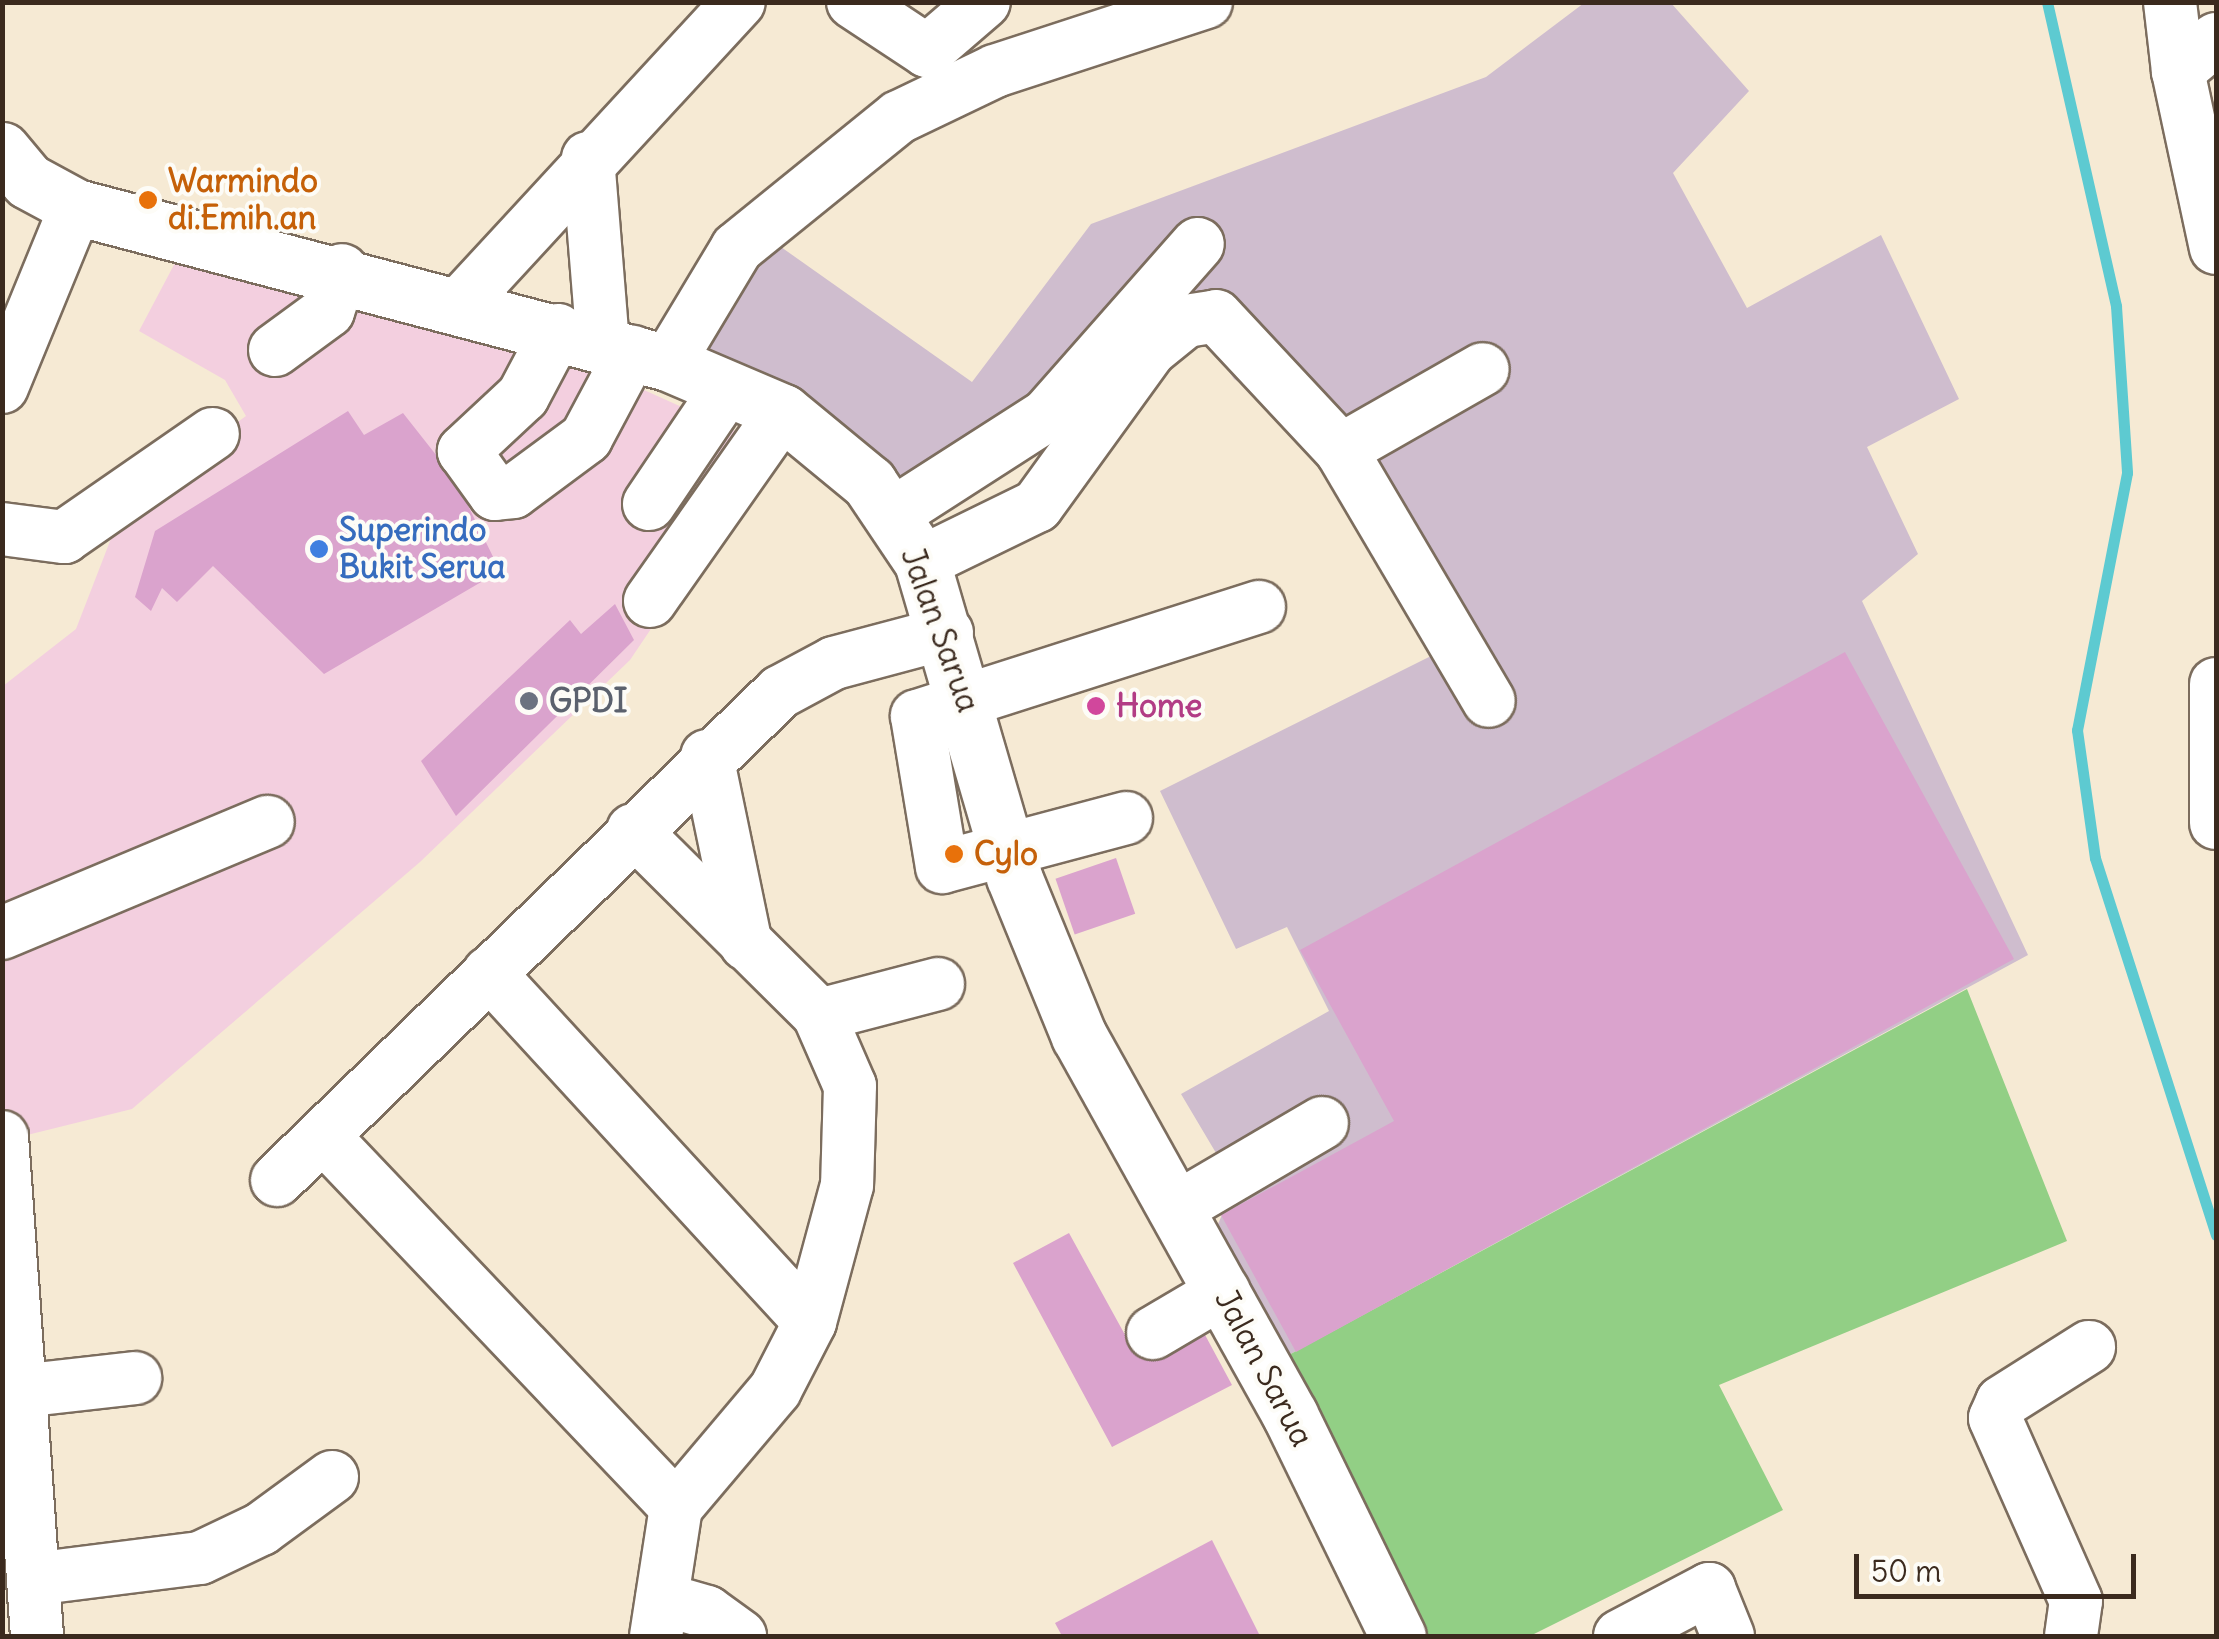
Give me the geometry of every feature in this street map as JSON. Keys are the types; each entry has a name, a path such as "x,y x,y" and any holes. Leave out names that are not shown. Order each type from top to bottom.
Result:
{"main road":[{"name":"Jalan Sarua","path":"2,150 28,182 76,207 342,270 615,347 783,412 839,454 893,514 922,562 967,696 1008,855 1080,1036 1224,1292 1398,1636"}],"street":[{"path":"462,302 588,158 739,2"},
{"path":"852,2 926,51 984,2"},
{"path":"588,158 615,347 586,438 513,492 496,494 464,451 512,407 615,347 899,117 995,70 1206,2"},
{"path":"2170,2 2198,55 2216,248"},
{"path":"5,373 76,207"},
{"path":"893,514 1047,415 1198,244"},
{"path":"275,350 328,311 342,270"},
{"path":"922,562 1037,506 1150,350 1199,315 1230,324 1340,450 1490,701"},
{"path":"1340,450 1483,369"},
{"path":"649,504 726,390"},
{"path":"512,407 586,438"},
{"path":"650,601 783,412"},
{"path":"2,530 64,537 212,434"},
{"path":"967,696 1259,607"},
{"path":"277,1180 707,756 816,670 948,633"},
{"path":"2216,684 2216,823"},
{"path":"707,756 746,944"},
{"path":"1008,855 1126,818"},
{"path":"2,933 268,822"},
{"path":"633,830 819,1015 850,1086 847,1185 810,1322 775,1390 676,1507 659,1618 707,1612 740,1636"},
{"path":"489,972 810,1322"},
{"path":"819,1015 938,984"},
{"path":"1177,1208 1322,1123"},
{"path":"323,1136 676,1507"},
{"path":"2,1137 15,1404 37,1636"},
{"path":"1153,1334 1224,1292"},
{"path":"2072,1636 2076,1601 1996,1418 2002,1402 2089,1347"},
{"path":"15,1404 135,1378"},
{"path":"33,1579 200,1558 261,1529 332,1477"},
{"path":"1620,1636 1709,1589 1728,1636"}],"shaded area":[{"path":"1584,3 1671,3 1749,91 1673,173 1747,308 1881,235 1959,399 1867,447 1918,554 1862,601 2028,955 1274,1363 1211,1240 1235,1185 1181,1094 1329,1011 1287,927 1236,949 1160,791 1431,656 1321,434 1234,379 1166,275 1037,418 890,501 668,351 781,247 972,382 1091,224 1486,77"},
{"path":"176,261 408,310 624,381 773,448 630,660 420,862 132,1109 3,1141 3,686 76,629 124,505 246,416 225,380 139,331"}],"green space":[{"path":"1967,989 2067,1241 1719,1385 1783,1510 1530,1636 1403,1636 1274,1363"}],"building":[{"name":"Superindo Bukit Serua","path":"348,411 364,435 403,413 455,479 500,571 324,674 213,566 177,602 162,588 151,611 135,597 155,531"},
{"name":"GPDI","path":"615,604 634,640 456,816 421,761 570,620 581,634"},
{"path":"1845,652 2014,959 1296,1352 1221,1215 1394,1121 1300,950"},
{"path":"1116,858 1135,914 1075,935 1055,879"},
{"path":"1069,1233 1135,1353 1197,1320 1232,1385 1112,1447 1013,1263"},
{"path":"1212,1540 1260,1636 1062,1636 1055,1623"}],"waterway":[{"path":"2047,2 2116,306 2127,473 2077,730 2095,858 2216,1235"}],"place":[{"name":"Warmindo di.Emih.an","path":"148,200"},
{"name":"Superindo Bukit Serua","path":"319,549"},
{"name":"GPDI","path":"529,701"},
{"name":"Home","path":"1096,706"},
{"name":"Cylo","path":"954,854"}]}
